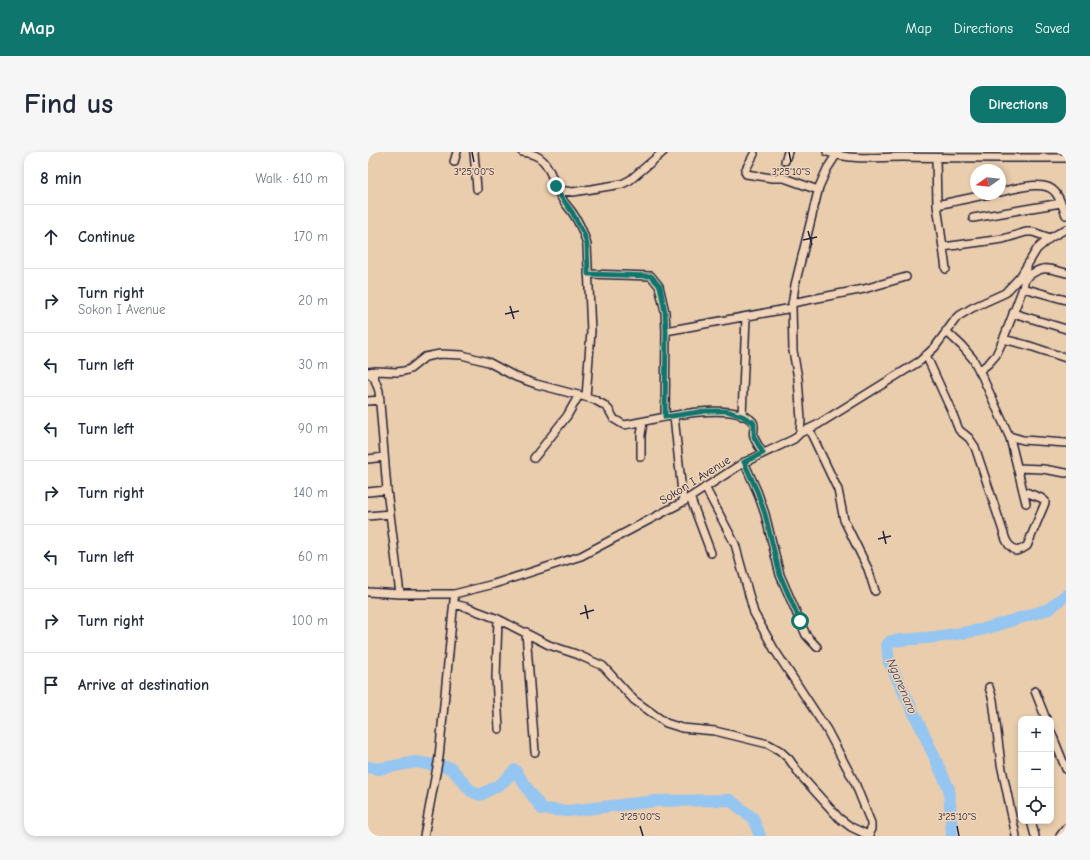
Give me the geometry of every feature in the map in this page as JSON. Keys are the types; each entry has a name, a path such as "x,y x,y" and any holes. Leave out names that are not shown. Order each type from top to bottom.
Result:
{"street":[{"path":"454,162 457,152"},
{"path":"474,152 477,189"},
{"path":"522,152 533,153 542,159 551,173 559,194 572,212 584,234 587,245 591,331 582,396 534,458"},
{"path":"558,190 572,192 622,184 630,180 663,152"},
{"path":"785,161 788,152"},
{"path":"827,152 860,158 1066,158"},
{"path":"800,433 801,420 798,378 793,351 792,306 795,285 818,190 837,153"},
{"path":"754,154 746,167 744,172 745,174 772,178 784,178 818,190"},
{"path":"936,158 937,205 946,269"},
{"path":"1006,191 1046,185 1056,192 1066,215"},
{"path":"937,205 970,198"},
{"path":"973,218 1061,204"},
{"name":"Sokon I Avenue","path":"368,592 400,594 454,594 501,582 581,556 683,502 744,462 794,439 800,433 817,425 920,361 957,317 1005,293 1020,277 1037,249 1050,238 1066,229"},
{"path":"944,247 1003,239 1026,232 1033,232 1050,238"},
{"path":"979,370 989,363 996,355 1003,340 1023,288 1028,262"},
{"path":"1026,278 1034,271 1041,268 1051,269 1066,274"},
{"path":"588,274 651,276 660,286 665,312 666,331 665,417"},
{"path":"666,331 746,317 864,289 906,277"},
{"path":"1023,288 1066,300"},
{"path":"1013,313 1066,329"},
{"path":"742,416 746,317"},
{"path":"946,331 962,346 973,359 979,370 1009,436 1026,503"},
{"path":"1003,340 1027,345 1066,358"},
{"path":"368,372 404,371 410,369 425,357 452,354 488,362 516,377 593,399 610,410 614,419 624,425 706,411 727,411 742,416 753,422 754,437 763,453"},
{"path":"926,355 959,430 962,434 969,438 975,447 1006,540 1008,545 1016,551 1027,546 1045,503 1045,501 1041,498 1023,491"},
{"path":"368,372 374,377 380,400 387,490 400,594"},
{"path":"368,401 380,400"},
{"path":"674,416 683,502"},
{"path":"641,457 641,435 643,422"},
{"path":"809,429 838,490 844,520 868,569 875,591"},
{"path":"1009,436 1023,440 1066,443"},
{"path":"368,459 384,457"},
{"path":"744,462 765,514 780,575 806,635 817,647"},
{"path":"1017,468 1043,469 1066,473"},
{"path":"454,604 498,619 549,645 576,654 602,666 634,700 666,723 682,728 715,731 768,744 779,750 789,759 801,776 839,818 851,827 869,836 871,823 855,783 827,730 774,649 754,613 735,544 705,487"},
{"path":"368,492 387,490"},
{"path":"690,497 711,553"},
{"path":"368,516 390,514"},
{"path":"424,836 439,757 454,594"},
{"path":"498,619 496,677 499,729"},
{"path":"526,632 536,752"},
{"path":"989,687 993,700 1001,764 1016,836"},
{"path":"1035,691 1045,716"},
{"path":"1054,739 1066,769"},
{"path":"1032,824 1035,836"},
{"path":"1060,836 1066,828"}],"waterway":[{"name":"Ngarenaro","path":"952,836 949,789 889,662 887,645 891,641 936,637 981,630 1049,609 1066,595"},
{"name":"Ngarenaro","path":"368,767 378,769 416,762 451,768 471,791 480,795 501,784 515,770 542,809 568,811 656,801 730,800 753,818 760,836"}],"route":[{"path":"556,186 559,194 572,212 584,234 587,245 588,274 651,276 660,286 665,312 666,331 665,417 706,411 727,411 742,416 753,422 754,437 763,453 744,462 765,514 780,575 800,621"}]}
